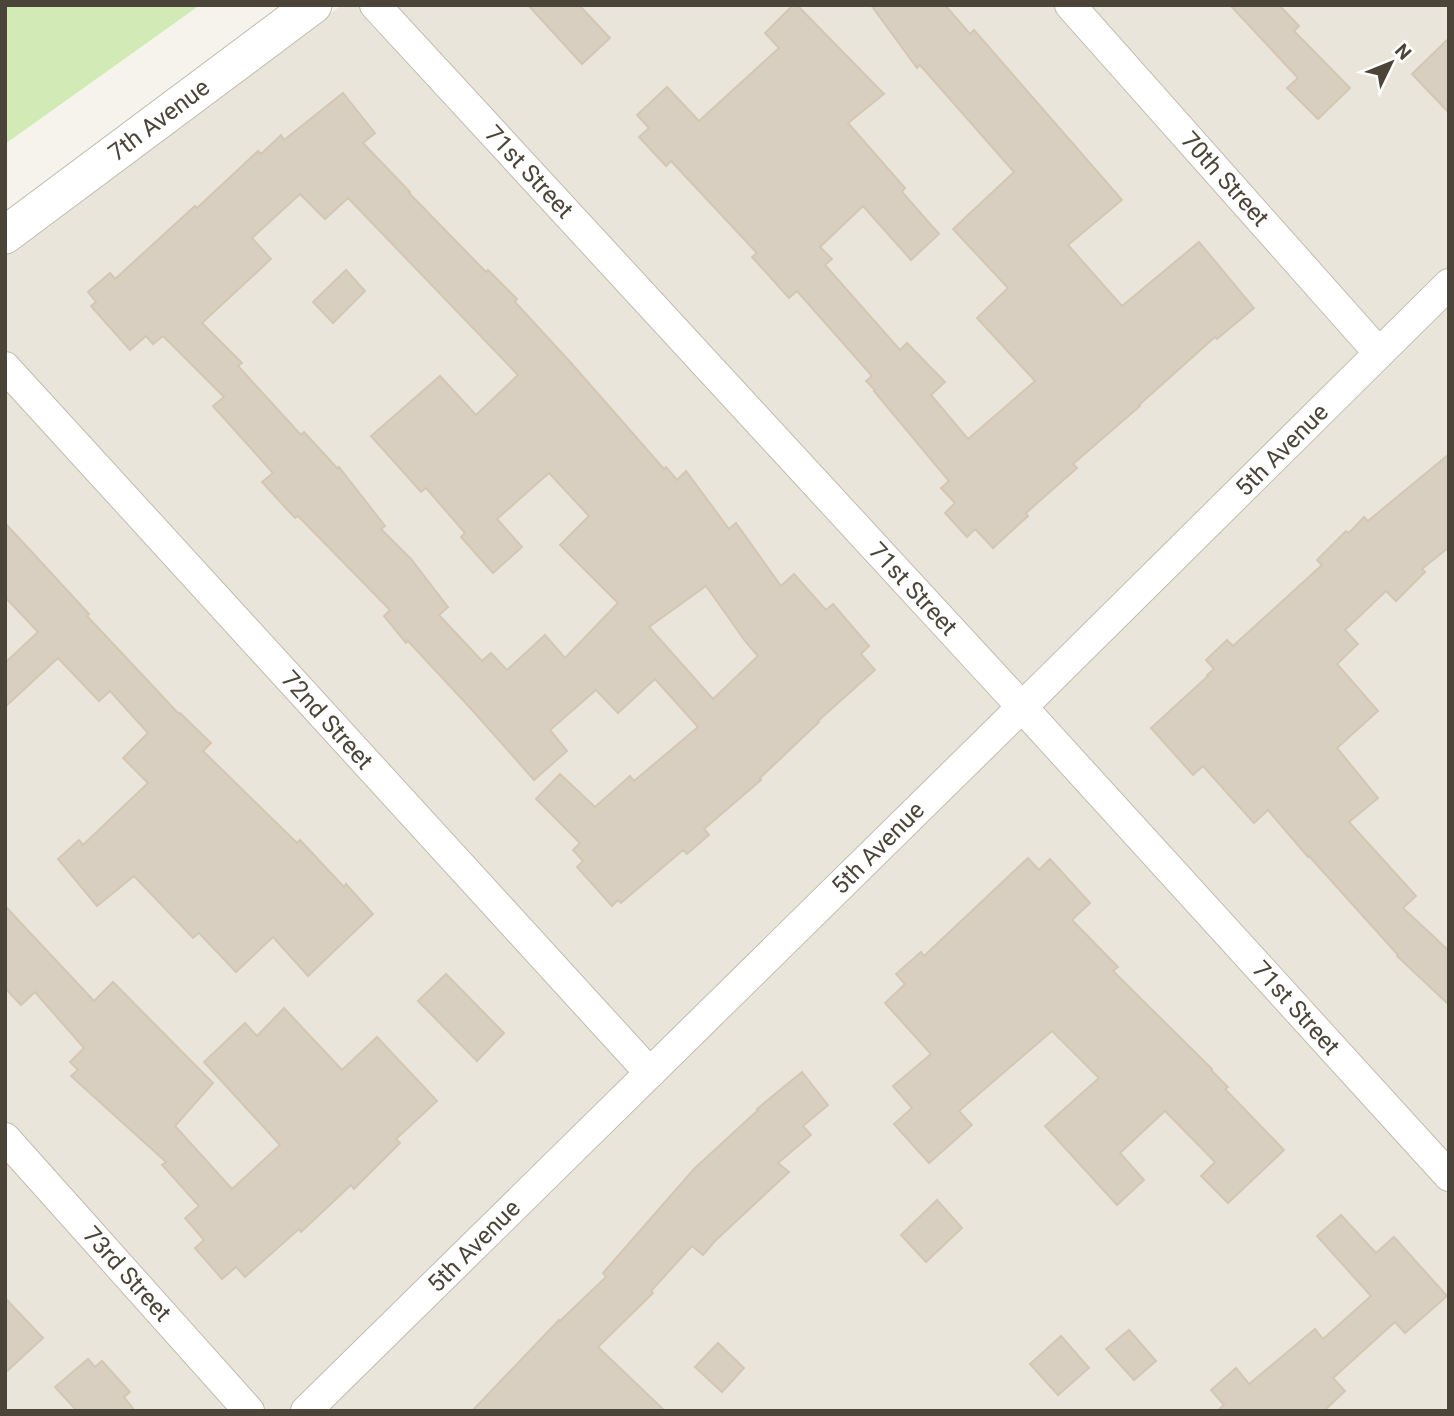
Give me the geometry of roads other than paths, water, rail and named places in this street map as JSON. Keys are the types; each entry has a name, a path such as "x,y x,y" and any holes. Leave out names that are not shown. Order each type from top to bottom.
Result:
{"street":[{"name":"7th Avenue","path":"5,235 313,5"},
{"name":"71st Street","path":"375,5 1022,707 1449,1176"},
{"name":"70th Street","path":"1070,5 1380,353"},
{"name":"5th Avenue","path":"306,1411 1449,284"},
{"name":"72nd Street","path":"5,367 650,1073"},
{"name":"73rd Street","path":"5,1138 249,1411"}]}
